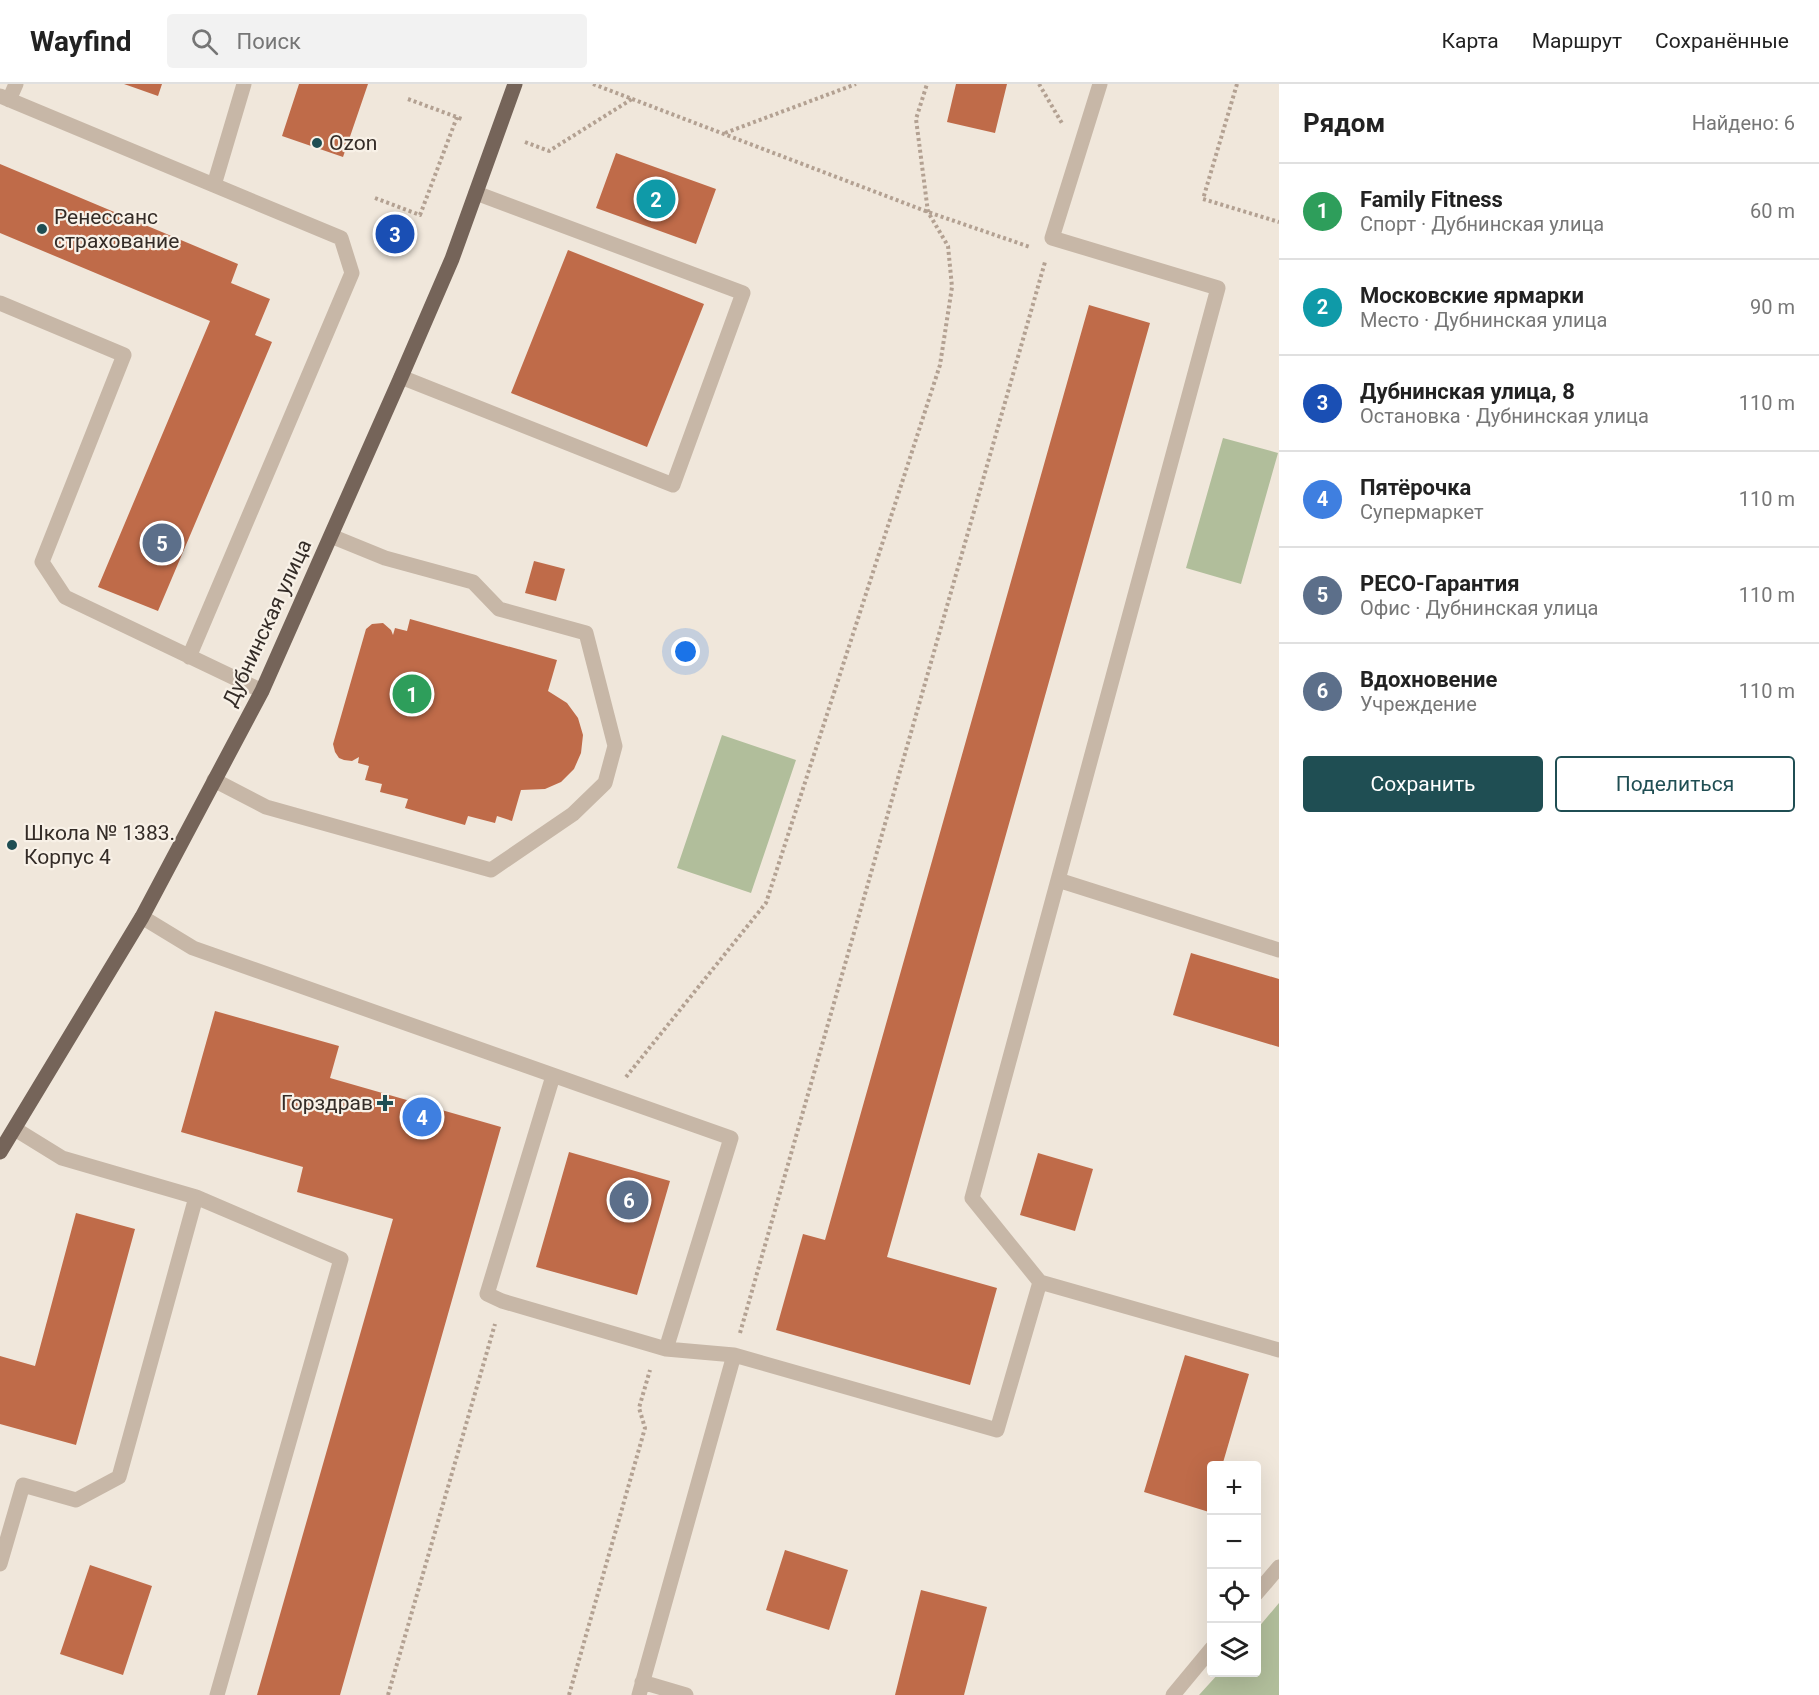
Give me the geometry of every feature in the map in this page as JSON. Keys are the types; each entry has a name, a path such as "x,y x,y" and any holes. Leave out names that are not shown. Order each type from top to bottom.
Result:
{"main road":[{"name":"Дубнинская улица","path":"0,1152 142,917 262,691 452,259 515,84"}],"lane":[{"path":"16,84 5,98 341,238 352,273 189,657"},
{"path":"214,185 244,84"},
{"path":"1100,84 1052,238 1218,288 972,1198 1040,1282 1279,1350"},
{"path":"401,377 673,485 743,293 476,194"},
{"path":"0,303 124,355 42,562 65,597 262,691"},
{"path":"214,780 266,807 491,870 573,814 605,783 615,746 586,633 499,609 473,582 385,558 331,536"},
{"path":"1058,880 1279,950"},
{"path":"142,917 193,948 731,1138 661,1347"},
{"path":"554,1076 487,1294 502,1301 661,1347 734,1355 997,1430 1040,1282"},
{"path":"15,1129 62,1158 196,1197 341,1259 217,1695"},
{"path":"0,1564 23,1485 76,1500 119,1477 196,1197"},
{"path":"686,1695 640,1688 734,1355"},
{"path":"1261,1589 1279,1567"},
{"path":"1173,1695 1207,1654"}],"path":[{"path":"594,84 928,212 1048,254"},
{"path":"724,134 856,84"},
{"path":"611,1096 766,903 940,365 952,287 948,246 928,212 915,119 927,84"},
{"path":"1039,84 1078,152"},
{"path":"1237,84 1203,200 1279,222"},
{"path":"375,198 420,215 459,118 408,99"},
{"path":"525,142 549,151 632,99"},
{"path":"734,1355 1052,238"},
{"path":"388,1695 502,1301"},
{"path":"569,1695 645,1428 639,1408 661,1347"}],"green space":[{"path":"1223,438 1278,453 1241,584 1186,568"},
{"path":"722,735 796,760 751,893 677,868"},
{"path":"1279,1603 1279,1695 1199,1695 1215,1677 1261,1677 1261,1624"}],"building":[{"path":"124,84 162,84 158,96"},
{"path":"299,84 368,84 343,157 282,136"},
{"path":"956,84 1007,84 995,133 947,122"},
{"path":"616,153 716,189 696,244 596,208"},
{"path":"0,164 238,264 231,283 270,299 255,335 272,342 158,611 98,587 210,321 0,233"},
{"path":"568,250 704,304 647,447 511,393"},
{"path":"1089,305 1150,323 887,1257 997,1288 970,1385 776,1330 803,1234 825,1240"},
{"path":"534,561 565,569 556,601 525,593"},
{"path":"410,619 557,660 548,691 567,703 578,718 583,735 581,753 574,769 561,782 545,789 521,790 512,821 497,816 495,823 468,816 465,825 405,808 408,799 380,792 382,784 365,780 369,766 358,763 359,757 352,761 344,760 339,758 335,752 333,744 366,629 372,624 383,623 393,635 395,628 407,631"},
{"path":"1191,953 1279,979 1279,1047 1173,1015"},
{"path":"215,1011 339,1046 330,1078 501,1127 340,1695 257,1695 393,1219 297,1192 303,1167 181,1132"},
{"path":"569,1152 670,1181 637,1295 536,1267"},
{"path":"1038,1153 1093,1169 1075,1231 1020,1215"},
{"path":"76,1213 135,1229 76,1445 0,1424 0,1356 35,1366"},
{"path":"1185,1355 1249,1374 1223,1461 1207,1461 1207,1511 1144,1492"},
{"path":"785,1550 848,1570 829,1630 766,1610"},
{"path":"90,1565 152,1586 123,1675 60,1654"},
{"path":"921,1590 987,1607 964,1695 895,1695"}],"place":[{"name":"Ozon","path":"317,143"},
{"name":"Московские ярмарки","path":"656,199"},
{"name":"Ренессанс страхование","path":"42,229"},
{"name":"Дубнинская улица, 8","path":"395,234"},
{"name":"РЕСО-Гарантия","path":"162,543"},
{"name":"Family Fitness","path":"412,694"},
{"name":"Школа № 1383. Корпус 4","path":"12,845"},
{"name":"Горздрав","path":"385,1103"},
{"name":"Пятёрочка","path":"422,1117"},
{"name":"Вдохновение","path":"629,1200"}]}
